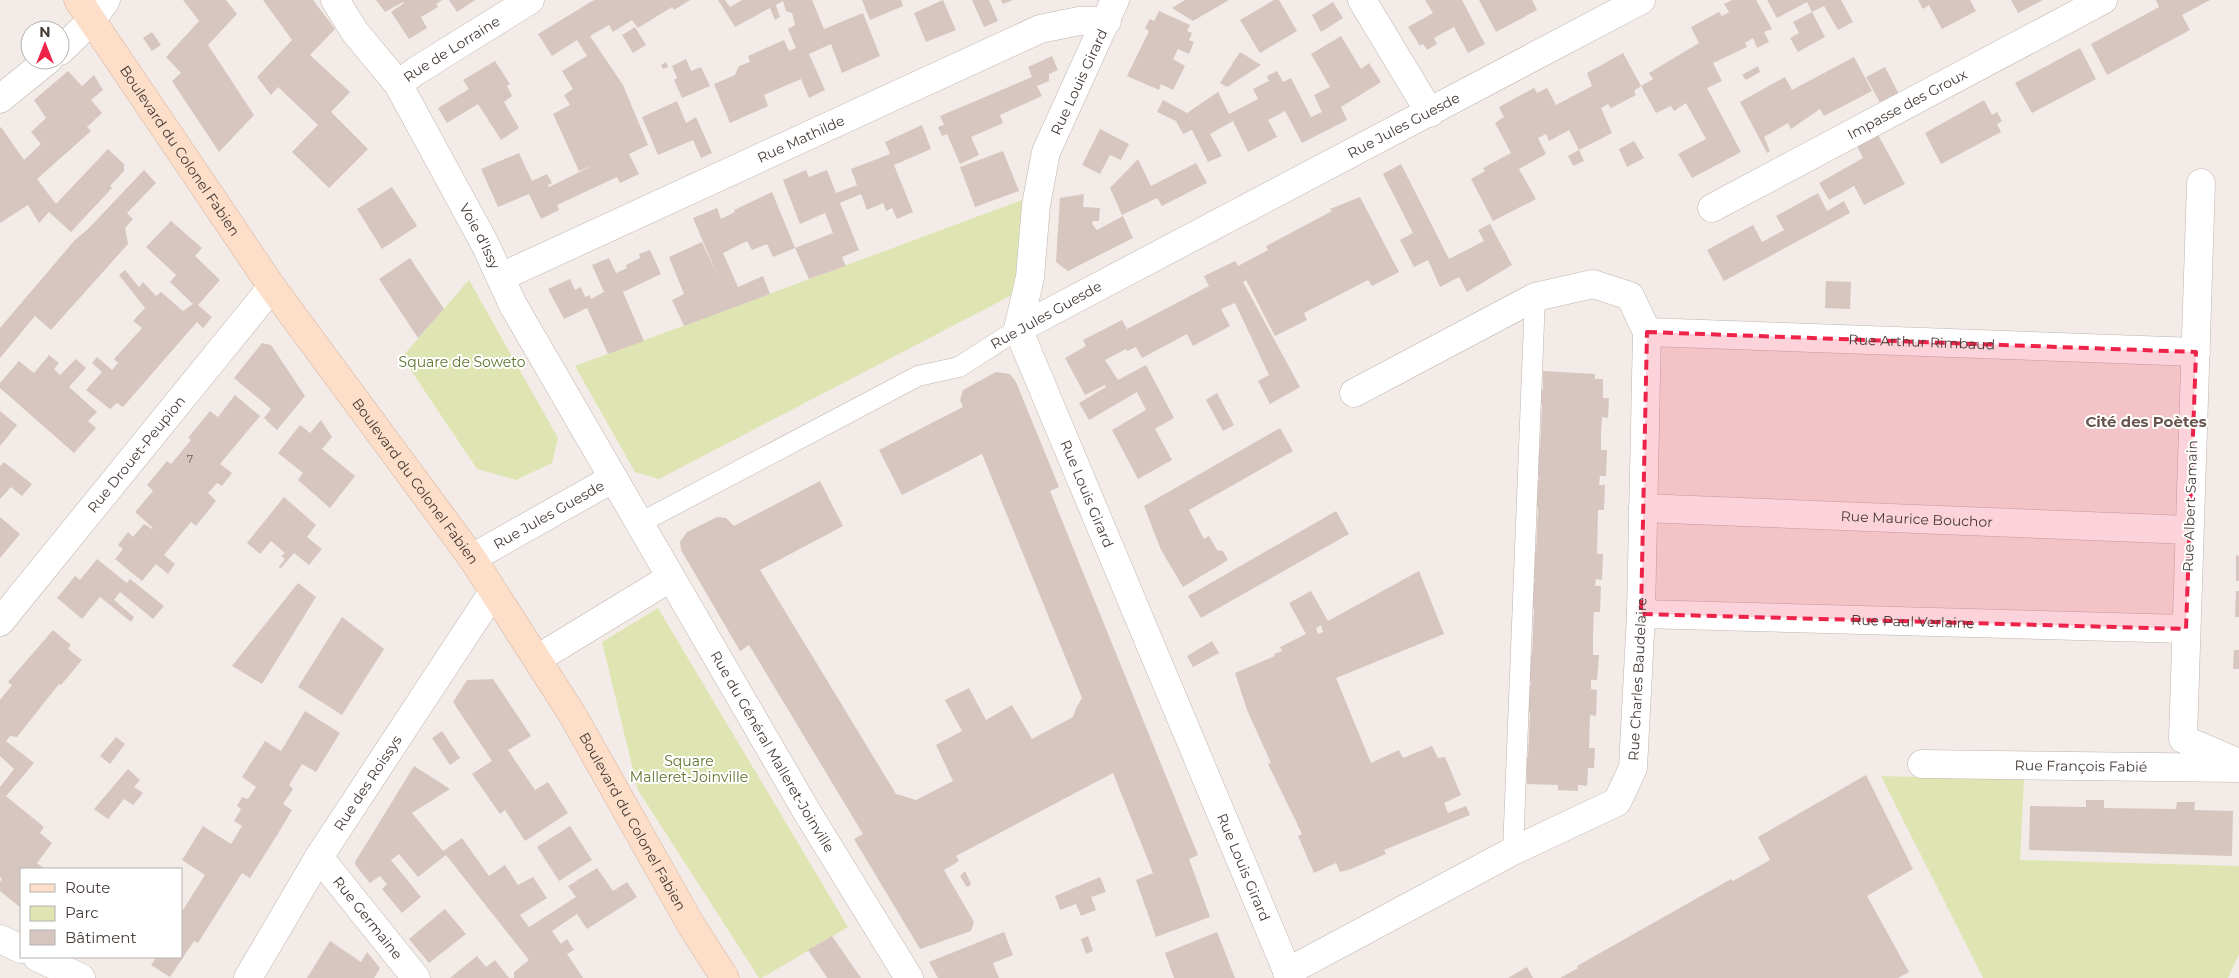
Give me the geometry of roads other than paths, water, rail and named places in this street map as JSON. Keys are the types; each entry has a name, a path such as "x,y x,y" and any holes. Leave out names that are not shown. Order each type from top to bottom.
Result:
{"main road":[{"name":"Boulevard du Colonel Fabien","path":"92,7 272,287 472,558 572,714 691,924 725,978"}],"street":[{"name":"Voie d'Issy","path":"335,0 355,32 398,84 485,244 513,306 612,479"},
{"name":"Rue de Lorraine","path":"398,84 530,0"},
{"path":"1362,0 1430,113"},
{"name":"Rue Jules Guesde","path":"1018,329 1642,0"},
{"name":"Impasse des Groux","path":"1712,208 2103,0"},
{"path":"70,37 92,7"},
{"name":"Rue Mathilde","path":"501,277 1040,29 1079,22 1111,10"},
{"name":"Rue Louis Girard","path":"1111,10 1046,152 1036,206 1030,277 1018,329 1288,975"},
{"path":"0,99 36,70"},
{"name":"Rue Albert Samain","path":"2201,183 2183,739 2239,763"},
{"path":"1354,393 1535,297 1593,284 1630,296 1647,332"},
{"name":"Rue Drouet-Peupion","path":"0,622 272,287"},
{"name":"Rue Arthur Rimbaud","path":"1647,332 2196,352"},
{"name":"Rue Charles Baudelaire","path":"1288,975 1513,851 1617,802 1633,768 1641,614 1647,332"},
{"name":"Rue Jules Guesde","path":"472,558 612,479 638,524"},
{"name":"Rue Maurice Bouchor","path":"1643,508 2189,530"},
{"name":"Rue du Général Malleret-Joinville","path":"638,524 807,812 909,978"},
{"path":"537,659 670,578"},
{"name":"Rue des Roissys","path":"248,978 319,857 494,592"},
{"name":"Rue Paul Verlaine","path":"1641,614 2186,629"},
{"name":"Rue François Fabié","path":"1922,764 2239,768"},
{"name":"Rue Germaine","path":"319,857 416,978"},
{"path":"0,939 20,949"},
{"path":"39,958 68,975"}],"lane":[{"path":"1513,851 1535,297"},
{"name":"Rue Jules Guesde","path":"638,524 918,376 959,367 1018,329"}],"district":[{"name":"Cité des Poètes","path":"2146,421"}],"park label":[{"name":"Square de Soweto","path":"462,362"},
{"name":"Square Malleret-Joinville","path":"689,770"}]}
